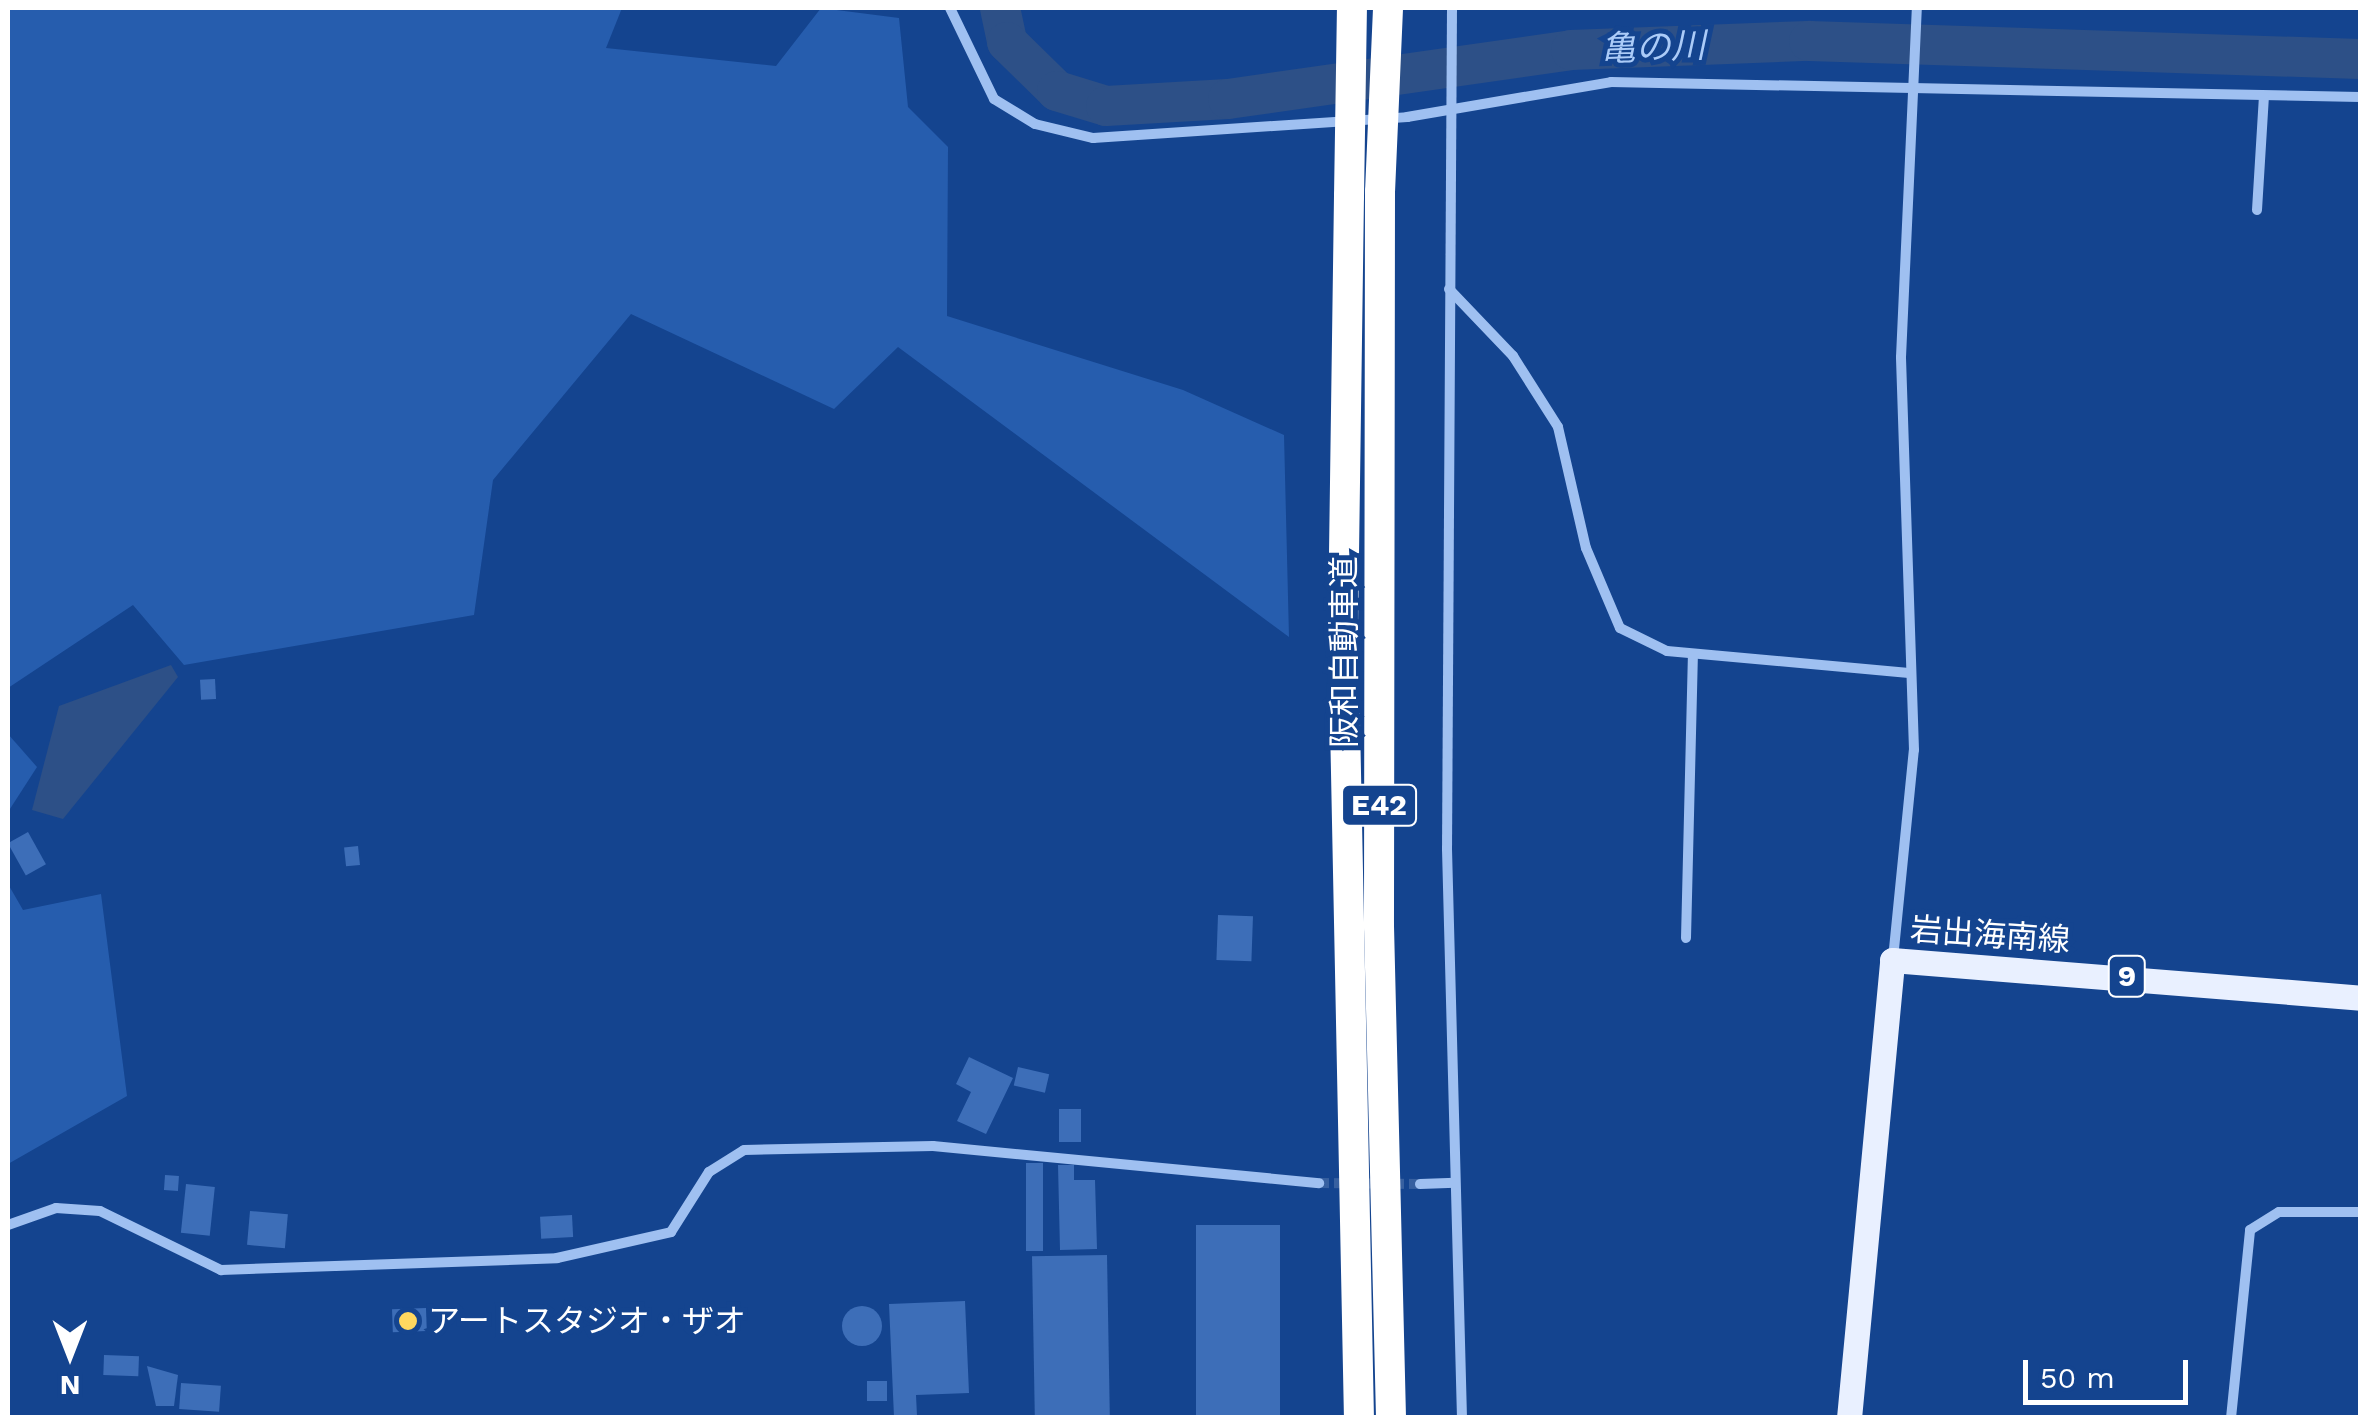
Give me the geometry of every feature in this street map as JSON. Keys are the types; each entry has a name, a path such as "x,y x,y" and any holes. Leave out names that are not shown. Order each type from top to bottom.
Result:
{"highway":[{"name":"阪和自動車道","path":"1352,8 1343,623 1359,1418"},
{"name":"阪和自動車道","path":"1388,8 1380,192 1379,926 1390,1418"}],"main road":[{"name":"岩出海南線","path":"1849,1418 1892,960 2360,998"}],"street":[{"path":"950,8 994,98 1035,124 1093,138 1449,104 1611,82 2360,97"},
{"path":"1452,8 1448,288 1455,1183 1462,1418"},
{"path":"1892,960 1910,849 1901,358 1917,8"},
{"path":"2257,210 2264,96"},
{"path":"1448,288 1514,356 1558,427 1586,548 1620,628 1693,654 1908,673"},
{"path":"1686,938 1693,654"},
{"path":"8,1226 56,1208 100,1211 221,1270 556,1258 671,1232 709,1172 744,1150 932,1146 1319,1183"},
{"path":"1420,1184 1455,1183"},
{"path":"2231,1418 2250,1230 2279,1212 2360,1212"}],"shaded area":[{"path":"8,8 622,8 606,48 776,66 821,8 899,18 908,107 948,147 947,316 1183,390 1284,435 1289,637 898,347 834,409 631,314 493,480 474,615 184,665 133,605 8,688"},
{"path":"171,665 178,677 63,819 32,810 59,706"},
{"path":"8,734 37,767 8,812"},
{"path":"8,884 23,910 101,894 127,1096 8,1164"}],"building":[{"path":"215,679 216,699 201,700 200,680"},
{"path":"28,832 46,864 26,876 8,843"},
{"path":"358,846 360,865 346,866 344,847"},
{"path":"1218,915 1253,916 1251,961 1216,960"},
{"path":"969,1057 1013,1078 986,1134 957,1121 971,1092 956,1084"},
{"path":"1018,1067 1049,1074 1045,1093 1014,1086"},
{"path":"1059,1109 1081,1109 1081,1142 1059,1142"},
{"path":"1026,1163 1043,1163 1043,1251 1026,1251"},
{"path":"1058,1165 1074,1165 1074,1180 1095,1180 1097,1249 1060,1250"},
{"path":"165,1175 179,1176 178,1191 164,1190"},
{"path":"186,1184 215,1187 210,1236 181,1233"},
{"path":"250,1211 288,1214 285,1248 247,1245"},
{"path":"572,1215 573,1237 541,1239 540,1217"},
{"path":"1196,1225 1280,1225 1280,1418 1196,1418"},
{"path":"1107,1255 1110,1418 1035,1418 1032,1256"},
{"path":"965,1301 969,1393 916,1395 917,1416 894,1417 889,1304"},
{"path":"862,1306 876,1312 882,1326 876,1340 862,1346 848,1340 842,1326 848,1312"},
{"path":"426,1308 427,1331 393,1332 392,1309"},
{"path":"104,1355 139,1356 138,1376 103,1375"},
{"path":"147,1366 178,1375 174,1406 156,1406"},
{"path":"867,1381 887,1381 887,1401 867,1401"},
{"path":"181,1383 221,1386 219,1412 179,1409"}],"waterway":[{"name":"亀の川","path":"1000,8 1007,42 1057,91 1106,106 1228,99 1571,50 1809,41 2360,59"}],"tunnel":[{"path":"1319,1183 1420,1184"}],"place":[{"name":"アートスタジオ・ザオ","path":"408,1321"}]}
